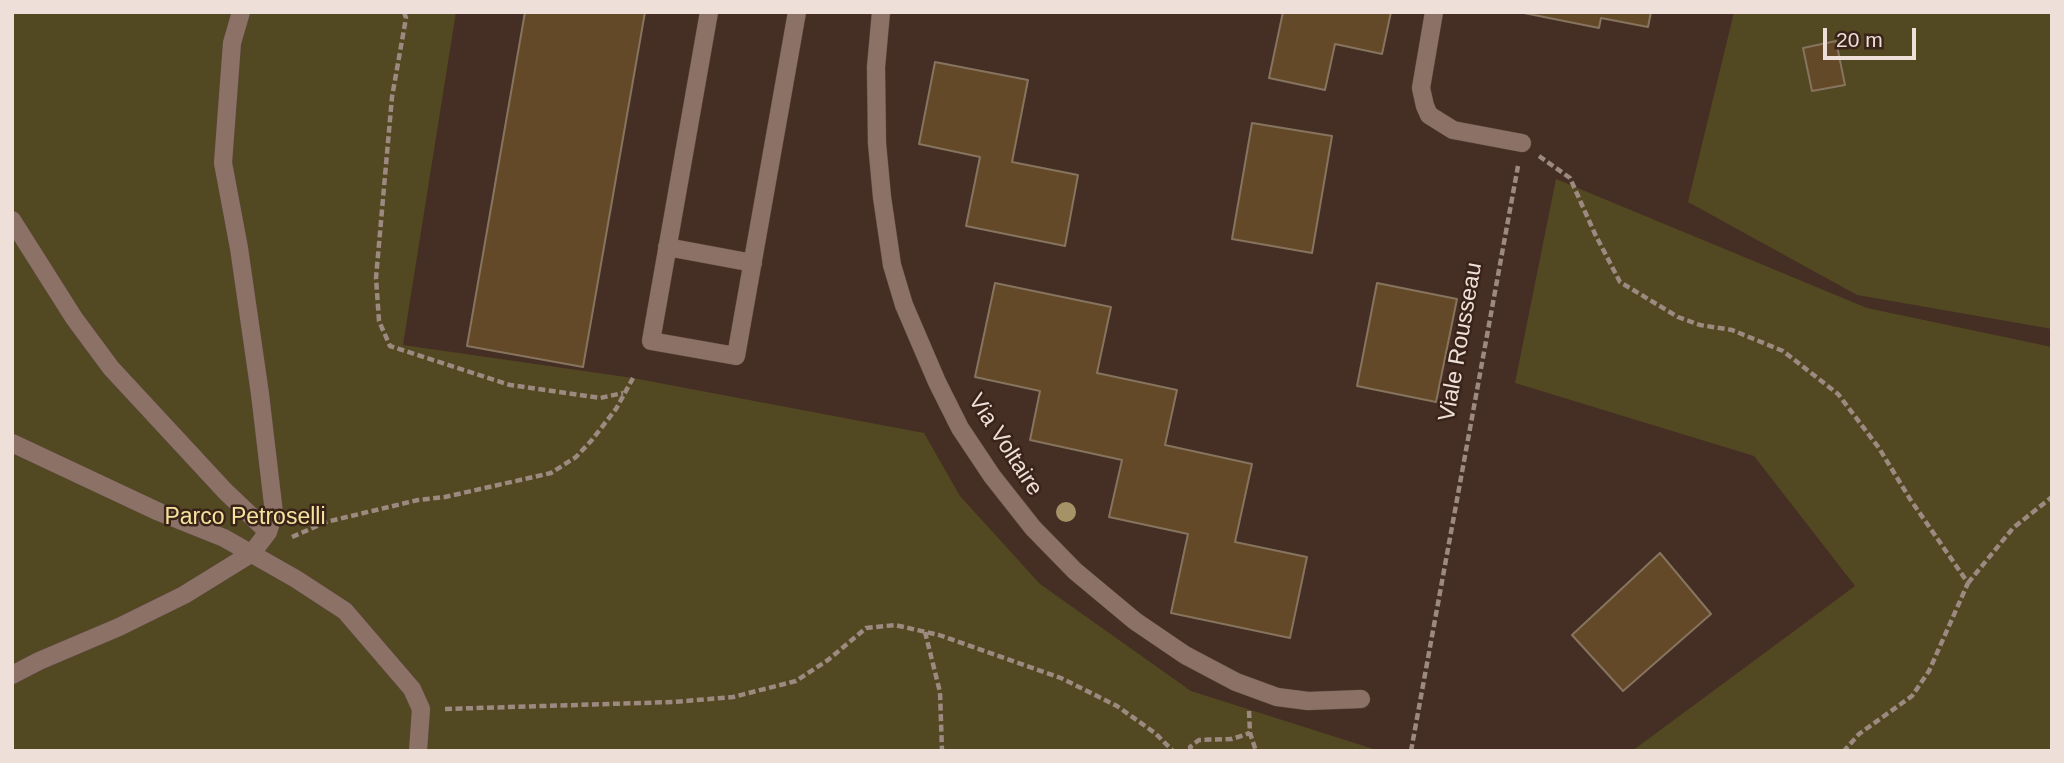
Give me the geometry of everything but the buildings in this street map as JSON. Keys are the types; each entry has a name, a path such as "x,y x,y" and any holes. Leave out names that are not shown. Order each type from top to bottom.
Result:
{"street":[{"path":"12,675 119,628 184,595 252,553 268,532 274,513 260,394 239,248 223,163 232,43 241,12"},
{"path":"709,12 651,341 736,356 797,12"},
{"name":"Via Voltaire","path":"881,12 876,60 877,132 882,197 892,265 904,305 937,382 960,428 992,476 1033,528 1075,571 1135,621 1185,655 1236,682 1277,697 1308,702 1360,699"},
{"path":"1434,12 1421,88 1429,115 1453,130 1522,144"},
{"path":"12,220 74,318 111,368 225,491 268,532"},
{"path":"667,247 752,263"},
{"path":"12,443 159,512 224,538 345,611 412,689 421,709 418,751"}],"path":[{"path":"404,12 406,18 392,97 376,278 379,321 390,346 510,385 600,398 624,393"},
{"path":"1522,144 1570,178 1620,282 1678,317 1700,325 1732,330 1783,351 1838,394 1879,448 1910,499 1968,583"},
{"name":"Viale Rousseau","path":"1411,751 1522,144"},
{"path":"289,538 326,522 551,473 584,449 616,409 633,378"},
{"path":"1844,751 1859,734 1912,696 1929,671 1968,583 2013,528 2052,497"},
{"path":"421,709 674,702 733,697 796,681 828,660 866,628 895,625 925,632 1086,689 1128,713 1173,751"},
{"path":"925,632 940,692 942,751"},
{"path":"1191,751 1190,747 1199,740 1232,739 1250,733 1256,751"}],"green space":[{"name":"Parco Petroselli","path":"12,12 456,12 403,345 633,378 924,433 960,496 1040,584 1191,691 1380,751 12,751"},
{"path":"1734,12 2052,12 2052,329 1857,295 1688,202"},
{"path":"1556,179 1867,308 2052,347 2052,751 1632,751 1855,586 1754,456 1515,383"}]}
